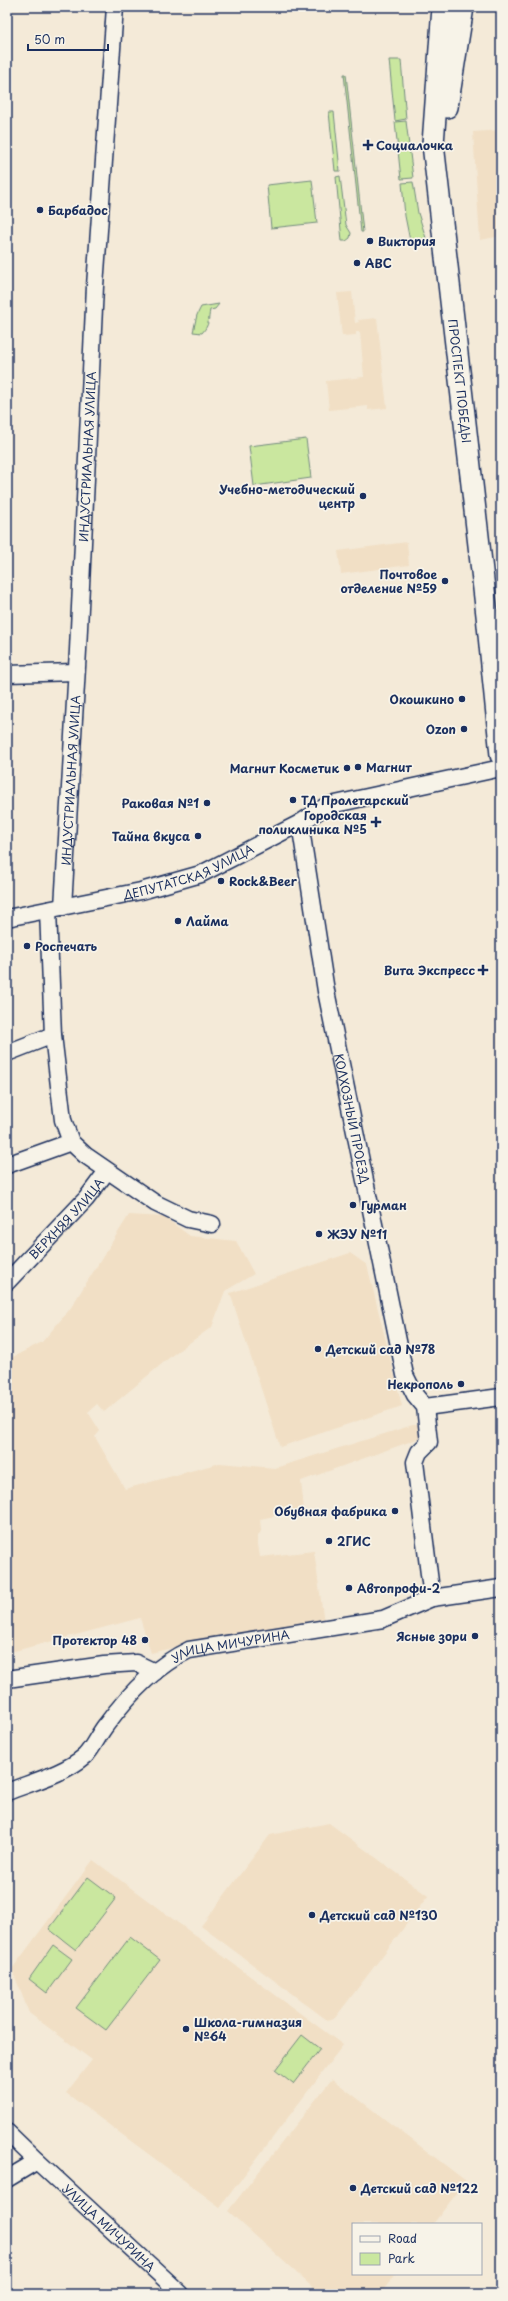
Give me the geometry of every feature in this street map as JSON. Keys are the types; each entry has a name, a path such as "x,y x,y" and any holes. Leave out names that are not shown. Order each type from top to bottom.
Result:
{"main road":[{"name":"ПРОСПЕКТ ПОБЕДЫ","path":"443,7 433,139 485,599 501,755"},
{"name":"ПРОСПЕКТ ПОБЕДЫ","path":"462,7 446,115 444,139 501,632"}],"street":[{"name":"ИНДУСТРИАЛЬНАЯ УЛИЦА","path":"71,1142 63,1120 53,1035 55,908 76,672 98,233 115,7"},
{"path":"7,674 76,672"},
{"name":"ДЕПУТАТСКАЯ УЛИЦА","path":"7,918 141,891 200,874 300,823 326,806 501,768"},
{"name":"КОЛХОЗНЫЙ ПРОЕЗД","path":"300,823 326,991 405,1375 415,1395 425,1407"},
{"path":"7,1053 53,1035"},
{"path":"7,1165 71,1142 107,1171 154,1203 188,1219 212,1224"},
{"name":"ВЕРХНЯЯ УЛИЦА","path":"7,1282 86,1199 107,1171"},
{"path":"432,1598 415,1462 419,1452 429,1442 425,1407 501,1397"},
{"name":"УЛИЦА МИЧУРИНА","path":"7,1792 49,1775 87,1754 116,1712 155,1672 168,1661 194,1648 383,1619 432,1598 501,1588"},
{"path":"7,1679 104,1665 136,1663 155,1672"},
{"name":"УЛИЦА МИЧУРИНА","path":"7,2132 181,2294"},
{"path":"7,2179 37,2161"}],"shaded area":[{"path":"501,130 501,236 480,240 473,132"},
{"path":"352,292 355,323 359,322 358,320 377,318 387,408 368,410 368,406 329,410 326,381 364,377 360,332 356,332 356,335 342,336 337,293"},
{"path":"407,542 409,565 341,574 338,551"},
{"path":"129,1215 164,1217 190,1236 236,1241 254,1274 225,1291 212,1327 175,1353 104,1412 97,1404 88,1412 100,1431 95,1437 125,1489 220,1463 275,1468 413,1425 418,1425 420,1438 301,1481 304,1510 260,1519 261,1531 257,1538 260,1557 314,1551 324,1622 192,1643 151,1653 140,1618 7,1653 7,1360 42,1342 70,1309"},
{"name":"Детский сад №78","path":"350,1253 367,1265 402,1406 280,1447 230,1293"},
{"name":"Детский сад №130","path":"329,1823 428,1896 335,2018 327,2020 201,1926 270,1835"},
{"name":"Школа-гимназия №64","path":"93,1860 343,2045 220,2207 66,2093 92,2060 29,2013 12,1969"},
{"name":"Детский сад №122","path":"332,2079 466,2181 434,2223 352,2223 352,2275 395,2275 380,2294 320,2294 228,2211"}],"green space":[{"path":"389,60 401,60 406,119 395,121"},
{"path":"344,74 346,74 363,232 361,232"},
{"path":"329,112 334,112 340,171 335,171"},
{"path":"406,121 413,178 401,179 395,122"},
{"path":"340,176 346,225 351,233 350,238 346,241 342,241 336,177"},
{"path":"312,180 317,223 271,228 267,185"},
{"path":"413,182 418,213 426,238 411,246 405,216 402,183"},
{"path":"219,304 215,309 210,310 208,324 205,330 202,333 193,332 197,315 201,307"},
{"path":"306,439 311,478 254,486 249,446"},
{"path":"88,1877 116,1898 76,1950 49,1929"},
{"path":"130,1937 160,1960 106,2030 76,2008"},
{"path":"53,1945 72,1959 47,1993 29,1979"},
{"path":"302,2035 320,2049 293,2084 275,2070"}],"place":[{"name":"Социалочка","path":"368,145"},
{"name":"Барбадос","path":"40,210"},
{"name":"Виктория","path":"370,241"},
{"name":"АВС","path":"357,263"},
{"name":"Учебно-методический центр","path":"363,496"},
{"name":"Почтовое отделение №59","path":"445,581"},
{"name":"Окошкино","path":"462,699"},
{"name":"Ozon","path":"464,729"},
{"name":"Магнит","path":"358,767"},
{"name":"Магнит Косметик","path":"347,768"},
{"name":"ТД Пролетарский","path":"293,800"},
{"name":"Раковая №1","path":"207,803"},
{"name":"Городская поликлиника №5","path":"376,822"},
{"name":"Тайна вкуса","path":"198,836"},
{"name":"Rock&Beer","path":"221,881"},
{"name":"Лайма","path":"178,921"},
{"name":"Роспечать","path":"27,946"},
{"name":"Вита Экспресс","path":"483,970"},
{"name":"Гурман","path":"353,1205"},
{"name":"ЖЭУ №11","path":"319,1234"},
{"name":"Детский сад №78","path":"318,1349"},
{"name":"Некрополь","path":"461,1384"},
{"name":"Обувная фабрика","path":"395,1511"},
{"name":"2ГИС","path":"329,1541"},
{"name":"Автопрофи-2","path":"349,1588"},
{"name":"Ясные зори","path":"475,1636"},
{"name":"Протектор 48","path":"145,1640"},
{"name":"Детский сад №130","path":"312,1915"},
{"name":"Школа-гимназия №64","path":"186,2029"},
{"name":"Детский сад №122","path":"353,2188"}]}
